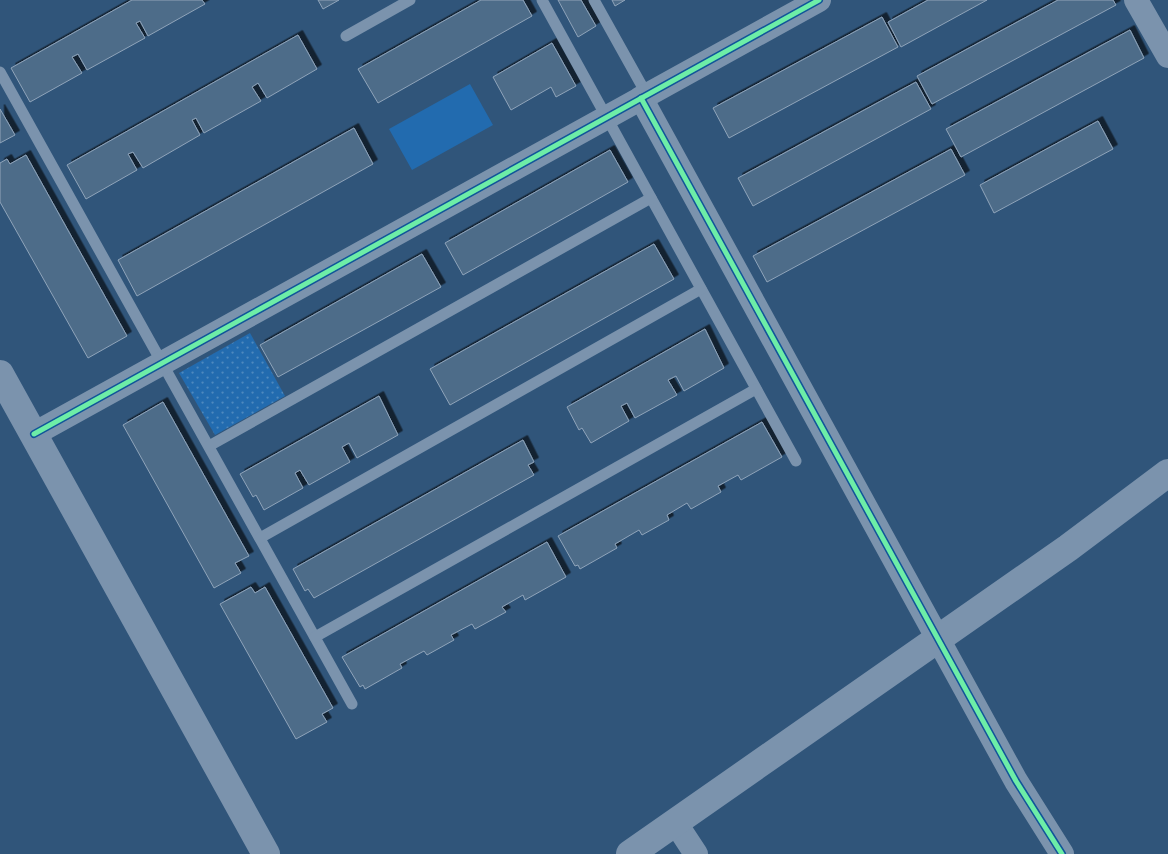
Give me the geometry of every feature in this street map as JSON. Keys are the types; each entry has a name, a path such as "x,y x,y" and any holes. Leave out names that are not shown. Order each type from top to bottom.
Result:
{"street":[{"path":"34,434 819,0"},
{"path":"1136,0 1168,56"},
{"path":"644,97 1016,781 1062,854"},
{"path":"0,374 266,854"},
{"path":"630,854 1068,548 1168,474"},
{"path":"676,822 696,854"}],"lane":[{"path":"346,36 410,0"},
{"path":"542,0 796,461"},
{"path":"594,0 644,97"},
{"path":"0,72 352,704"},
{"path":"208,446 651,198"},
{"path":"260,538 701,289"},
{"path":"315,637 756,389"}],"shaded area":[{"path":"470,84 493,125 412,170 389,129"},
{"path":"250,333 285,396 215,435 179,373"}],"building":[{"path":"132,0 202,0 205,4 148,36 140,21 136,23 145,38 87,70 78,54 72,57 82,73 30,102 11,68"},
{"path":"318,0 339,0 323,9"},
{"path":"481,0 523,0 532,16 378,103 358,69"},
{"path":"558,0 581,0 596,26 578,37"},
{"path":"612,0 625,0 615,6"},
{"path":"928,0 987,0 901,47 888,22"},
{"path":"1058,0 1113,0 1116,5 932,104 917,76"},
{"path":"882,17 898,47 729,138 713,108"},
{"path":"1130,30 1144,58 961,157 946,129"},
{"path":"298,35 317,69 267,98 258,83 252,87 261,101 204,133 196,118 192,120 200,135 143,168 133,152 128,154 137,170 86,199 67,165"},
{"path":"552,43 576,86 556,97 551,87 511,110 493,77"},
{"path":"916,82 931,109 753,206 738,178"},
{"path":"0,109 15,135 0,143"},
{"path":"1098,121 1113,149 994,213 980,185"},
{"path":"354,128 373,164 137,296 118,260"},
{"path":"951,149 965,175 767,282 753,256"},
{"path":"610,150 628,182 463,275 445,243"},
{"path":"26,155 127,336 88,358 0,202 0,163 7,159 10,164"},
{"path":"654,244 674,279 450,405 430,369"},
{"path":"422,254 441,287 278,377 260,345"},
{"path":"705,329 724,368 684,391 676,376 668,380 677,395 635,418 627,403 621,406 629,421 591,443 582,428 579,430 567,407"},
{"path":"379,396 398,435 357,458 349,443 342,447 350,462 309,485 300,470 295,473 303,488 264,510 256,495 253,497 240,474"},
{"path":"163,402 249,556 235,563 241,573 214,588 123,425"},
{"path":"762,422 782,457 741,480 738,475 718,486 721,492 691,509 687,503 667,515 669,520 642,535 639,530 615,544 617,548 580,569 578,565 575,566 558,536"},
{"path":"523,440 534,462 528,465 534,475 314,598 308,589 305,591 293,569"},
{"path":"547,542 566,577 525,600 523,595 502,607 506,612 475,629 472,624 451,635 454,640 427,655 424,651 400,664 402,668 365,689 363,685 360,687 342,657"},
{"path":"251,587 255,593 265,587 333,708 322,714 327,722 296,739 220,604"}],"cycle path":[{"path":"34,434 819,0"},
{"path":"641,98 1016,781 1062,854"}]}
